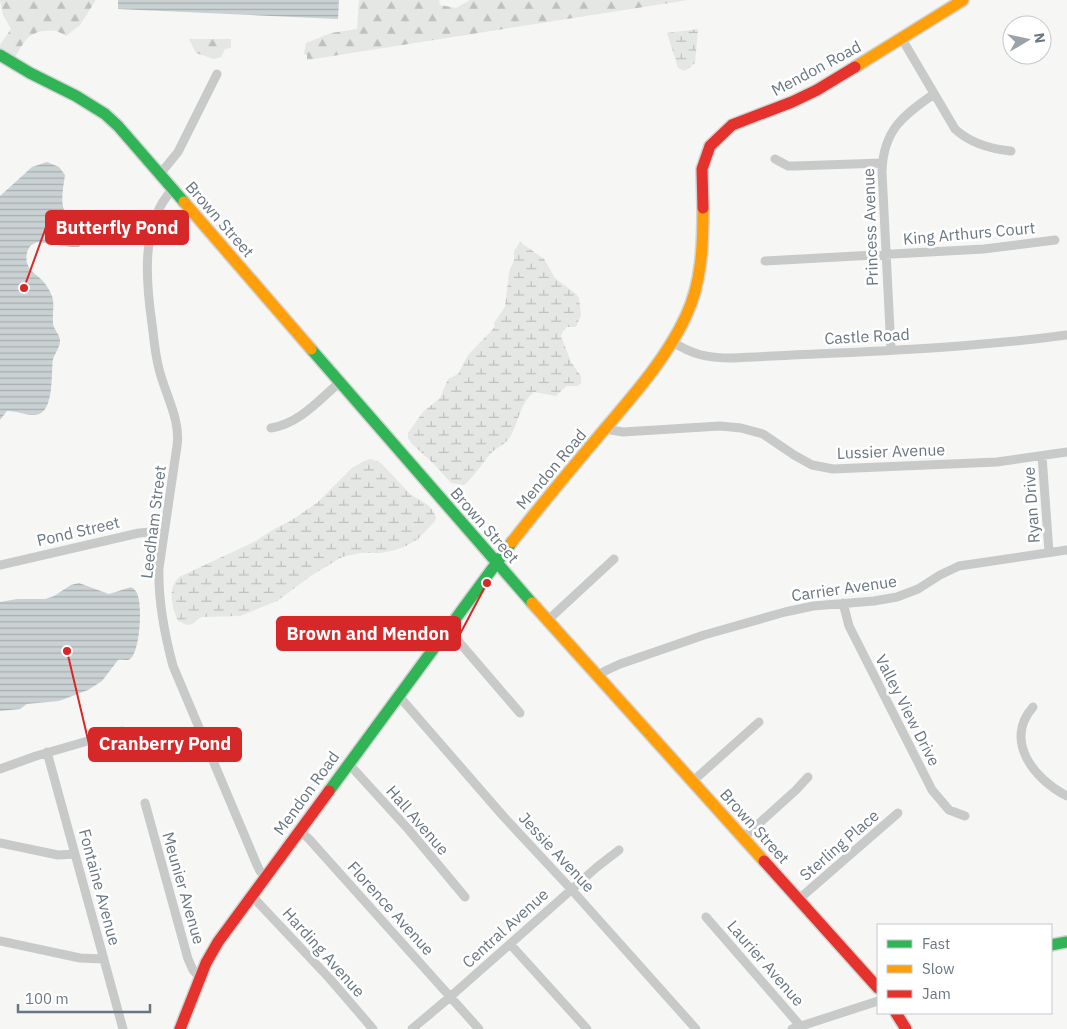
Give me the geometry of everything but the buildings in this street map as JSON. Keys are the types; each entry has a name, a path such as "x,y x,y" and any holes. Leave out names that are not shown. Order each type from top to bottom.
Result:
{"street":[{"name":"Mendon Road","path":"180,1029 213,949 496,563 537,510 640,387 671,342 686,316 698,282 703,234 702,169 710,146 732,126 804,96 902,39 963,0"},
{"path":"902,39 949,120 960,134 989,147 1011,151"},
{"name":"Brown Street","path":"0,55 16,66 87,101 106,115 160,174 496,563 877,987"},
{"path":"160,174 178,152 217,74"},
{"name":"Princess Avenue","path":"891,350 882,163 886,145 900,120 934,94"},
{"path":"775,159 788,166 882,163"},
{"name":"Leedham Street","path":"173,189 158,209 146,269 156,358 178,432 159,577 166,634 173,666 257,865 266,877"},
{"name":"King Arthurs Court","path":"764,261 984,249 1055,240"},
{"name":"Castle Road","path":"671,342 693,353 711,358 987,345 1067,335"},
{"path":"270,428 280,427 295,420 340,382"},
{"name":"Lussier Avenue","path":"607,427 623,432 720,426 741,428 762,434 807,463 834,470 997,462 1067,452"},
{"name":"Ryan Drive","path":"1042,456 1049,552"},
{"name":"Pond Street","path":"0,565 139,533 164,531"},
{"name":"Carrier Avenue","path":"598,676 613,666 704,635 799,608 886,599 907,594 959,566 1067,550"},
{"path":"548,620 614,559"},
{"name":"Valley View Drive","path":"843,603 848,626 932,790 949,810 965,816"},
{"path":"447,628 520,712"},
{"name":"Jessie Avenue","path":"398,695 504,817 696,1029"},
{"path":"1033,707 1022,725 1021,740 1023,748 1031,765 1042,779 1048,785 1067,796"},
{"path":"693,781 759,722"},
{"path":"0,769 47,752 122,731"},
{"name":"Fontaine Avenue","path":"47,752 123,1029"},
{"name":"Hall Avenue","path":"348,763 409,830 465,897"},
{"path":"744,837 808,777"},
{"name":"Meunier Avenue","path":"145,803 188,959 193,970 200,978"},
{"name":"Sterling Place","path":"799,899 898,813"},
{"name":"Florence Avenue","path":"300,832 309,839 479,1029"},
{"path":"0,843 58,855 75,854"},
{"name":"Central Avenue","path":"412,1029 571,889 619,850"},
{"name":"Harding Avenue","path":"252,896 330,979 373,1029"},
{"name":"Laurier Avenue","path":"706,917 798,1028"},
{"path":"0,941 80,958 104,959"},
{"path":"1052,945 1067,942"},
{"path":"510,944 587,1029"},
{"path":"798,1028 877,1001"},
{"path":"897,1014 906,1029"}],"green space":[{"path":"0,0 96,0 80,25 66,36 53,31 38,32 32,35 24,42 12,63 0,56 0,45 11,29 3,15"},
{"path":"359,0 439,0 440,5 456,8 470,0 688,0 307,60 307,55 304,54 306,43 331,33 357,29"},
{"path":"698,29 695,63 685,71 678,68 667,33"},
{"path":"189,39 231,39 231,48 225,49 221,57 214,59 196,53"},
{"path":"520,242 544,259 555,278 579,298 581,315 576,327 567,327 561,336 571,362 581,376 581,383 578,386 566,386 556,396 534,392 529,396 513,431 504,444 492,452 472,478 464,485 451,483 412,444 408,438 408,433 423,412 440,398 448,379 458,374 468,355 495,327 494,323 505,307 514,251"},
{"path":"371,459 381,463 410,494 428,505 433,511 436,517 435,521 418,539 395,550 380,553 360,553 342,557 312,575 277,601 240,616 201,617 192,624 187,625 178,621 174,610 172,593 175,582 179,577 254,542 292,520 318,502 352,468"}],"shaded area":[{"path":"118,0 339,0 338,19 118,9"},
{"path":"47,162 59,167 65,175 62,201 66,214 77,224 87,228 88,232 79,247 38,242 28,250 26,256 28,266 48,288 52,296 53,325 60,338 60,343 53,359 50,396 45,409 37,415 7,411 0,420 0,196 32,167"},
{"path":"79,583 109,594 131,587 136,591 140,609 140,627 137,645 131,659 118,660 102,681 88,690 59,701 27,704 20,709 0,711 0,602 17,599 45,599 54,596 71,585"}],"traffic: fast":[{"path":"0,55 105,114 118,126 184,202"},
{"path":"311,349 532,603"},
{"path":"329,791 512,542"},
{"path":"1052,945 1067,942"}],"traffic: slow":[{"path":"855,67 963,0"},
{"path":"184,202 311,349"},
{"path":"512,542 641,386 670,346 686,316 695,290 702,249 703,208"},
{"path":"532,603 764,861"}],"traffic: jam":[{"path":"703,208 702,169 710,146 732,125 792,102 817,90 855,67"},
{"path":"180,1029 206,963 218,942 329,791"},
{"path":"764,861 877,987"},
{"path":"897,1014 906,1029"}],"place":[{"name":"Butterfly Pond","path":"24,288"},
{"name":"Brown and Mendon","path":"487,583"},
{"name":"Cranberry Pond","path":"67,651"}]}
